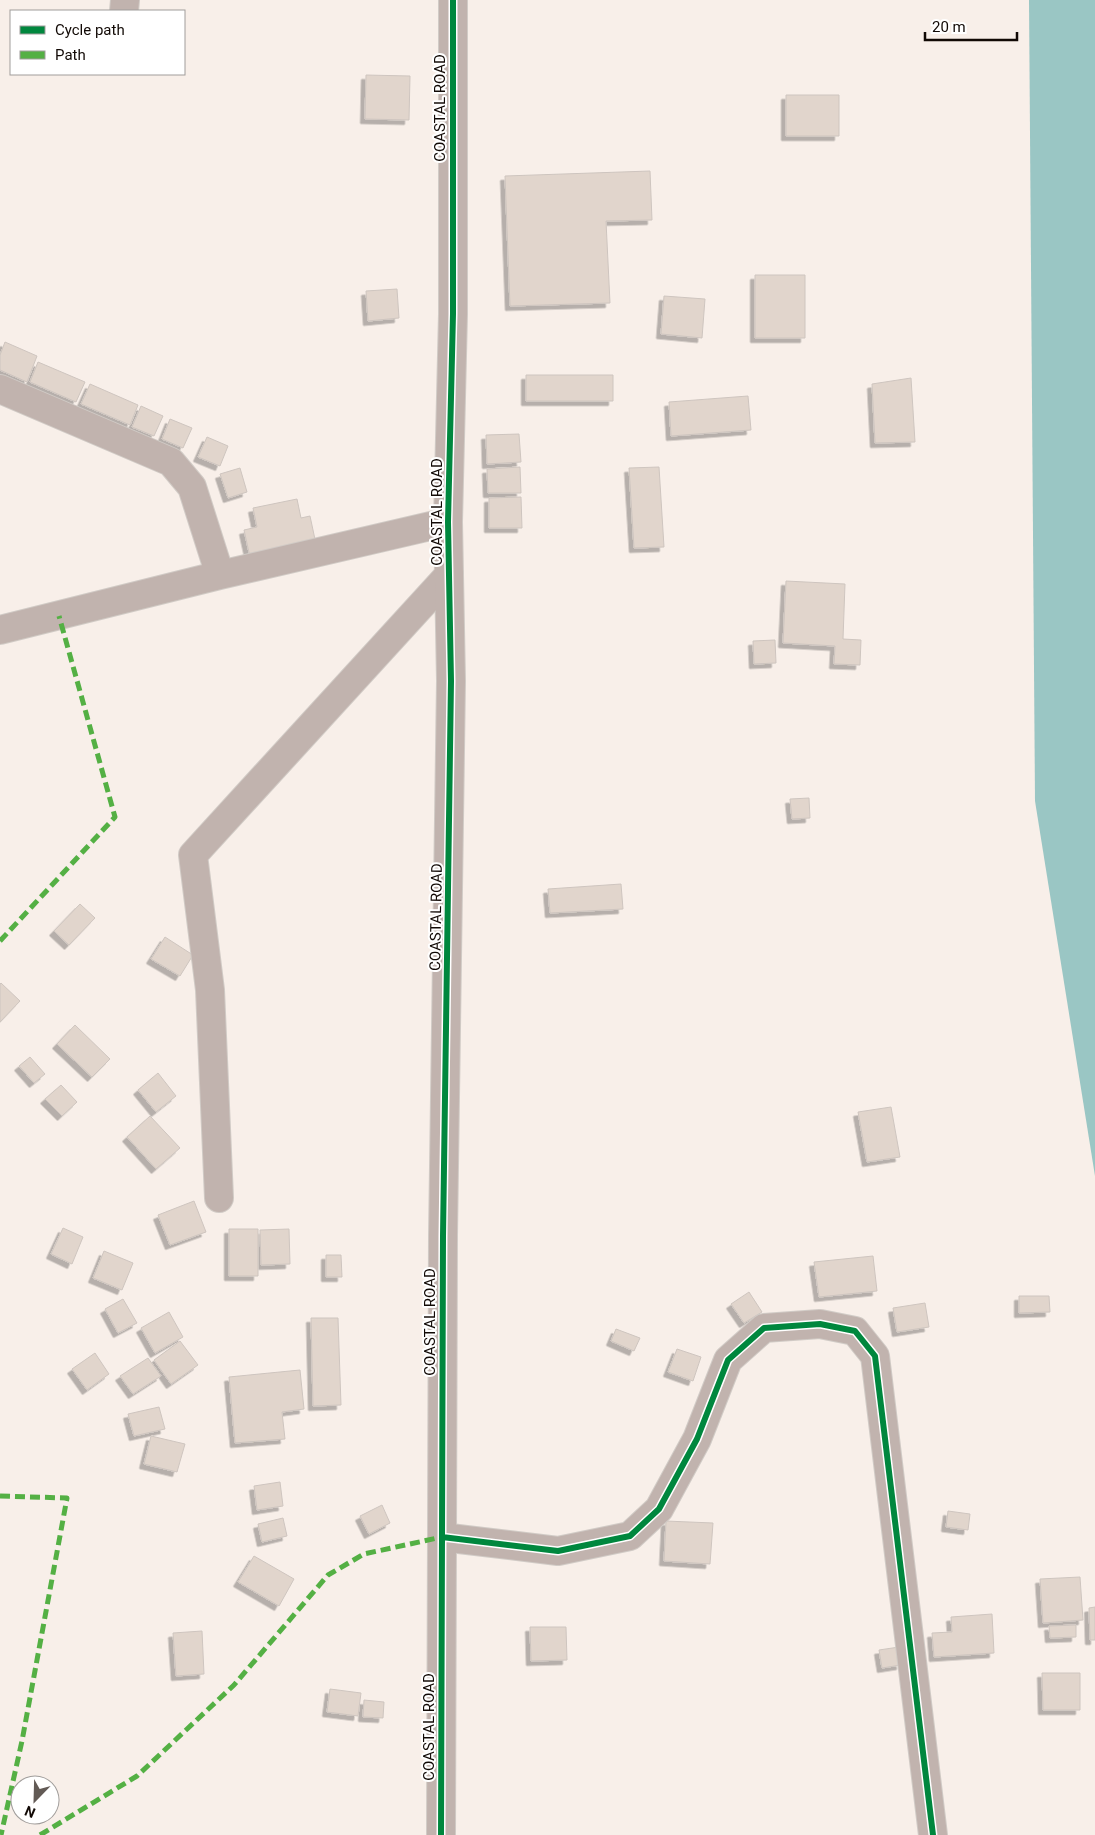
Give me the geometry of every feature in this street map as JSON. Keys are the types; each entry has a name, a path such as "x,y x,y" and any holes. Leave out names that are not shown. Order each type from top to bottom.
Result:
{"street":[{"name":"COASTAL ROAD","path":"441,1835 443,1236 452,681 448,522 453,314 453,0"},
{"path":"0,389 171,462 192,487 220,575"},
{"path":"0,630 220,575 448,522"},
{"path":"219,1198 210,990 193,856 449,575"},
{"path":"442,1537 558,1550 630,1536 659,1509 697,1439 728,1360 764,1328 820,1324 854,1331 875,1356 933,1835"}],"water":[{"path":"1029,0 1095,0 1095,1176 1035,801"}],"building":[{"path":"366,75 410,76 409,120 365,119"},
{"path":"786,95 839,95 839,136 786,136"},
{"path":"650,171 652,220 606,221 610,303 510,306 505,176"},
{"path":"755,275 805,275 805,338 755,338"},
{"path":"397,289 399,318 368,321 366,291"},
{"path":"664,296 705,299 702,338 661,334"},
{"path":"5,342 37,356 27,382 0,370 0,355"},
{"path":"38,362 85,382 76,402 30,382"},
{"path":"526,375 613,375 613,401 526,401"},
{"path":"911,378 915,442 875,443 872,384"},
{"path":"90,384 138,405 130,425 81,404"},
{"path":"748,396 751,430 671,436 669,402"},
{"path":"141,406 163,416 154,436 132,427"},
{"path":"170,419 192,428 183,448 162,439"},
{"path":"519,434 521,462 487,464 486,435"},
{"path":"207,437 228,446 220,466 198,457"},
{"path":"520,467 521,493 488,493 487,469"},
{"path":"659,467 664,547 634,548 629,468"},
{"path":"240,468 247,492 228,498 220,474"},
{"path":"521,497 522,528 489,528 489,498"},
{"path":"297,499 301,518 310,516 316,544 250,557 244,530 257,527 253,508"},
{"path":"786,581 845,584 843,639 861,640 860,665 834,664 835,646 783,643"},
{"path":"775,640 776,663 754,664 753,641"},
{"path":"809,798 810,818 792,819 790,799"},
{"path":"621,884 623,909 550,913 548,889"},
{"path":"80,904 95,918 69,945 54,931"},
{"path":"165,937 193,955 180,976 151,959"},
{"path":"0,984 20,1001 0,1022"},
{"path":"75,1025 110,1059 92,1077 57,1044"},
{"path":"30,1057 45,1074 34,1083 19,1066"},
{"path":"158,1073 176,1096 156,1112 138,1090"},
{"path":"61,1085 77,1102 62,1116 45,1099"},
{"path":"891,1107 900,1157 867,1162 858,1112"},
{"path":"150,1116 180,1148 156,1169 127,1137"},
{"path":"194,1201 206,1232 170,1245 158,1215"},
{"path":"63,1228 83,1237 72,1264 51,1254"},
{"path":"229,1229 258,1229 258,1276 229,1276"},
{"path":"289,1229 290,1264 261,1265 260,1230"},
{"path":"104,1251 133,1263 122,1290 93,1278"},
{"path":"326,1255 341,1255 342,1277 326,1277"},
{"path":"873,1256 877,1291 819,1297 814,1262"},
{"path":"749,1292 762,1312 744,1323 731,1304"},
{"path":"1019,1296 1049,1296 1050,1312 1019,1313"},
{"path":"123,1299 137,1323 118,1333 105,1309"},
{"path":"925,1303 929,1327 897,1332 893,1308"},
{"path":"169,1312 183,1337 155,1353 141,1328"},
{"path":"311,1318 338,1318 341,1405 313,1406"},
{"path":"616,1329 640,1338 634,1351 611,1341"},
{"path":"180,1341 198,1365 171,1384 154,1360"},
{"path":"677,1349 701,1357 693,1381 668,1372"},
{"path":"95,1353 109,1374 87,1390 72,1369"},
{"path":"148,1358 161,1376 133,1394 120,1376"},
{"path":"300,1370 304,1409 282,1412 285,1439 235,1443 229,1377"},
{"path":"159,1407 165,1429 134,1436 128,1414"},
{"path":"151,1436 185,1444 177,1472 144,1464"},
{"path":"280,1482 283,1506 257,1510 254,1486"},
{"path":"382,1505 390,1523 369,1534 360,1516"},
{"path":"948,1511 970,1514 968,1530 946,1527"},
{"path":"283,1518 287,1536 262,1542 258,1524"},
{"path":"666,1521 713,1523 710,1564 664,1561"},
{"path":"254,1556 294,1579 279,1606 238,1582"},
{"path":"1080,1577 1083,1620 1043,1623 1040,1579"},
{"path":"1095,1607 1095,1640 1090,1640 1089,1608"},
{"path":"992,1614 994,1653 934,1657 932,1633 952,1632 951,1617"},
{"path":"1076,1625 1076,1637 1050,1638 1049,1626"},
{"path":"530,1627 566,1627 567,1660 531,1661"},
{"path":"202,1631 204,1674 176,1676 173,1633"},
{"path":"899,1647 901,1665 882,1668 879,1650"},
{"path":"1042,1673 1080,1673 1080,1710 1043,1710"},
{"path":"330,1689 361,1693 358,1716 327,1712"},
{"path":"364,1700 384,1702 383,1718 363,1717"}],"marked path":[{"path":"0,941 115,817 59,616"},
{"path":"0,1496 67,1498 22,1741 1,1835"},
{"path":"40,1835 137,1776 234,1685 328,1575 364,1554 442,1537"}],"cycle path":[{"path":"441,1835 443,1236 451,681 448,522 453,314 453,0"},
{"path":"442,1537 558,1551 630,1536 659,1509 697,1439 728,1360 764,1328 820,1324 855,1331 875,1356 933,1835"}]}
